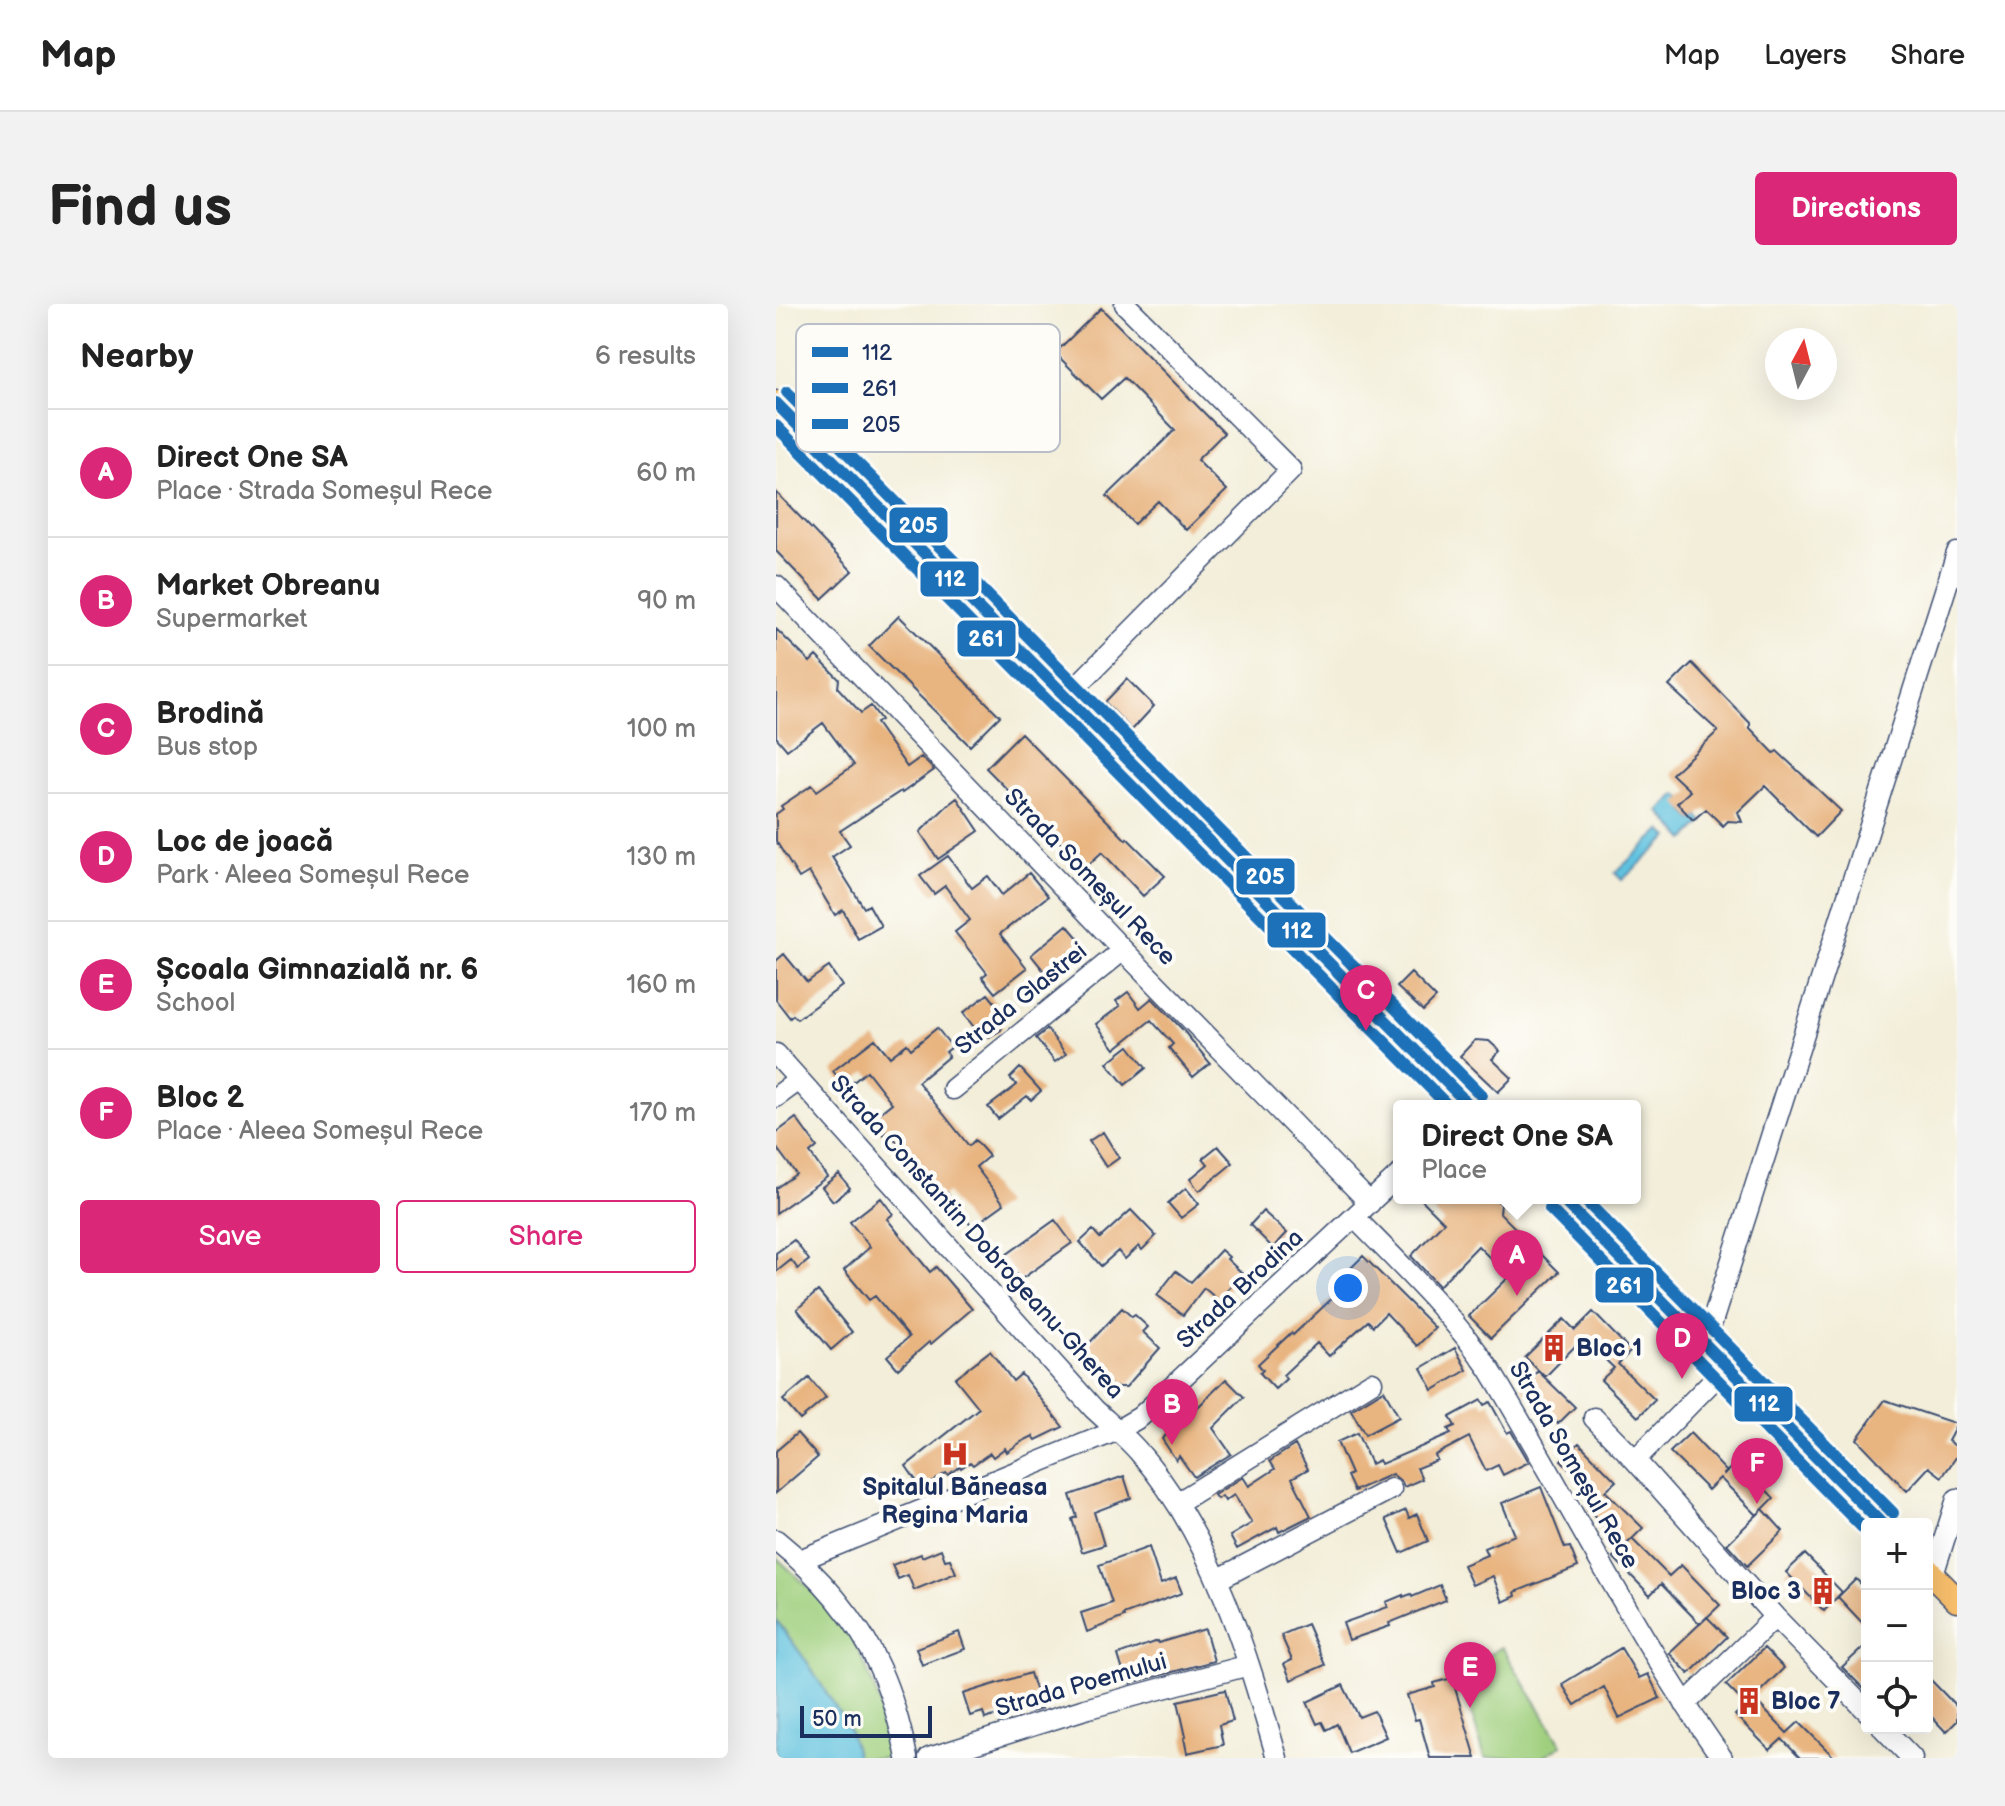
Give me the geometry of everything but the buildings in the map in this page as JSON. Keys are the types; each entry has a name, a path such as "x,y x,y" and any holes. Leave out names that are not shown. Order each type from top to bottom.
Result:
{"main road":[{"path":"776,403 796,423"},
{"path":"825,452 1464,1100"},
{"path":"1567,1204 1876,1518"},
{"path":"1933,1575 1957,1600"}],"street":[{"path":"1067,696 1291,470 1125,304"},
{"path":"1705,1344 1957,553"},
{"name":"Strada Someșul Rece","path":"776,586 1123,950 1370,1203"},
{"name":"Strada Glastrei","path":"953,1089 1123,950"},
{"name":"Strada Constantin Dobrogeanu-Gherea","path":"776,1054 1094,1409 1138,1450 1177,1503 1217,1580 1249,1665 1277,1758"},
{"path":"776,1097 799,1080"},
{"name":"Strada Brodina","path":"800,1560 1118,1430 1140,1417 1393,1181"},
{"name":"Strada Someșul Rece","path":"1354,1217 1450,1318 1482,1358 1609,1580 1722,1758"},
{"path":"1635,1460 1726,1367"},
{"path":"1177,1503 1372,1382"},
{"path":"1594,1418 1775,1617 1861,1705"},
{"path":"1217,1580 1391,1489"},
{"path":"1933,1564 1957,1499"},
{"path":"776,1540 800,1560 850,1618 880,1668 892,1699 907,1758"},
{"path":"1685,1704 1775,1617"},
{"name":"Strada Poemului","path":"929,1758 1085,1709 1249,1665"},
{"path":"1889,1734 1912,1758"}],"green space":[{"path":"776,1557 828,1606 846,1628 872,1683 897,1758 857,1758 849,1729 776,1619"},
{"path":"1502,1647 1562,1745 1541,1758 1485,1758 1459,1672"}],"water":[{"path":"1677,794 1682,798 1684,811 1693,820 1698,816 1703,822 1685,840 1659,811"},
{"path":"1661,830 1669,837 1622,880 1615,873"},
{"path":"776,1620 849,1729 857,1758 776,1758"}],"transit line":[{"name":"205","path":"787,392 796,401"},
{"name":"112","path":"776,403 796,423"},
{"name":"261","path":"776,426 796,446"},
{"name":"261","path":"802,452 1442,1100"},
{"name":"112","path":"824,452 1464,1100"},
{"name":"205","path":"846,452 1481,1095"},
{"name":"112","path":"1567,1204 1876,1518"},
{"name":"205","path":"1589,1204 1893,1513"},
{"name":"261","path":"1550,1209 1861,1526"}],"place":[{"name":"Brodină","path":"1366,1031"},
{"name":"Direct One SA","path":"1517,1296"},
{"name":"Bloc 1","path":"1554,1348"},
{"name":"Loc de joacă","path":"1682,1379"},
{"name":"Market Obreanu","path":"1172,1445"},
{"name":"Spitalul Băneasa Regina Maria","path":"955,1454"},
{"name":"Bloc 2","path":"1757,1504"},
{"name":"Bloc 3","path":"1823,1591"},
{"name":"Bloc 7","path":"1749,1701"},
{"name":"Școala Gimnazială nr. 6","path":"1470,1708"}]}
